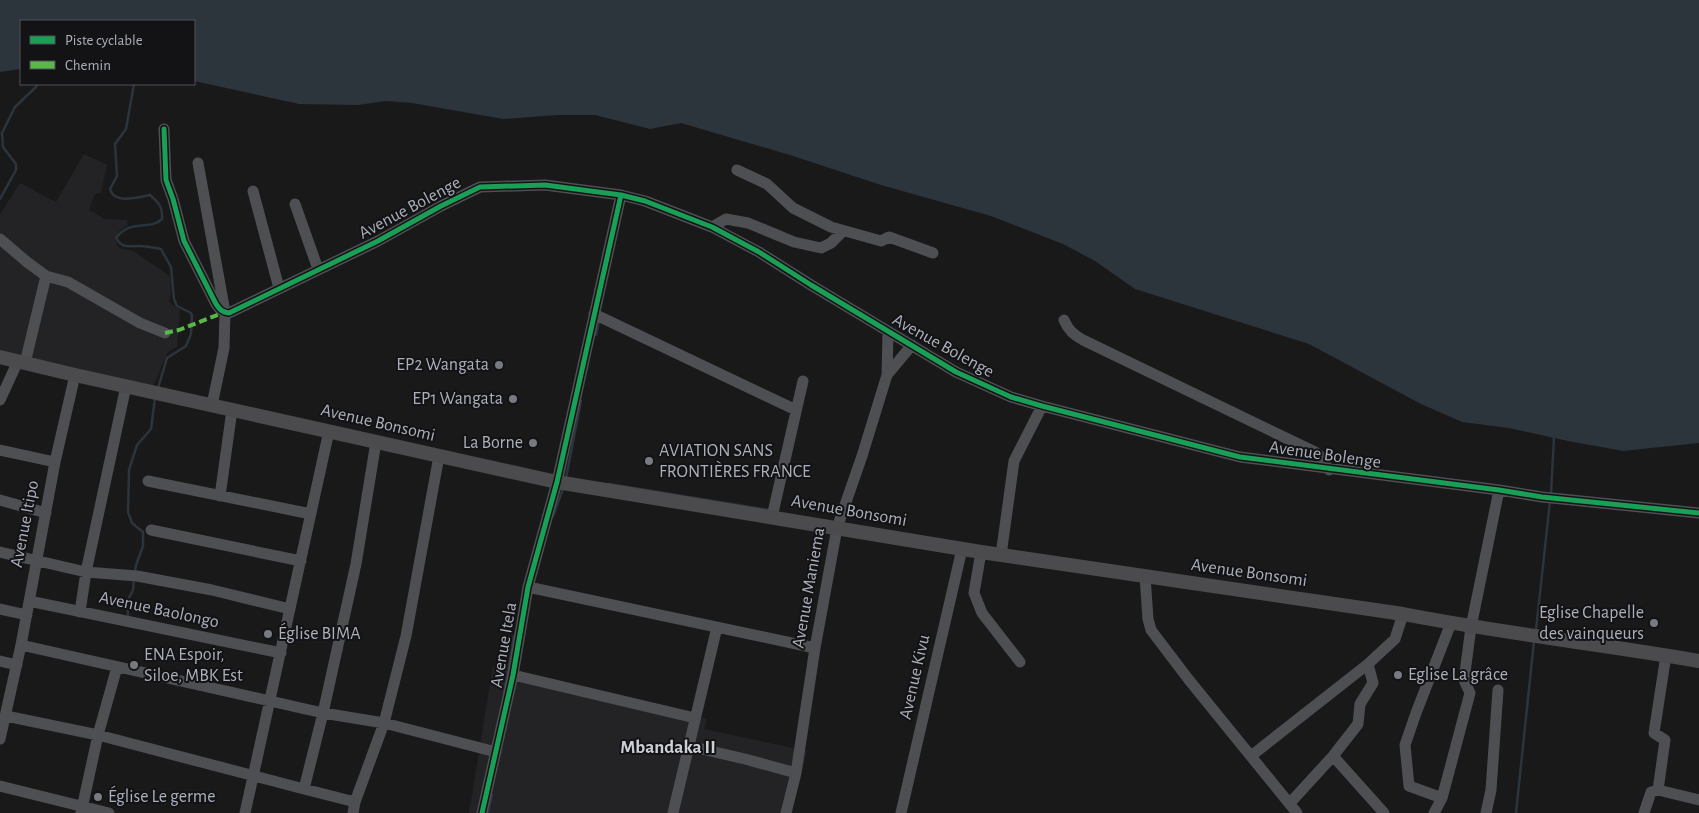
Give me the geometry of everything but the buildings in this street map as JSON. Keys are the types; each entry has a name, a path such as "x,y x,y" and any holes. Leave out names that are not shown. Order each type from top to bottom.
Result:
{"main road":[{"name":"Avenue Bonsomi","path":"0,356 75,375 557,482 981,552 1699,660"}],"street":[{"path":"164,129 166,180 184,240 216,304 221,311 225,312"},
{"path":"198,163 225,312 224,348 212,405"},
{"path":"737,170 767,184 793,208 831,227 881,241 889,237 933,254"},
{"name":"Avenue Bolenge","path":"225,312 229,313 378,241 480,187 545,185 621,195 645,201 712,227 759,252 956,372 1011,397 1240,457 1565,500 1699,514"},
{"path":"253,191 279,288"},
{"name":"Avenue Itela","path":"482,813 513,675 528,587 557,482 621,195"},
{"path":"295,204 318,269"},
{"path":"712,227 726,219 748,222 794,242 821,248 831,243 843,231"},
{"path":"0,239 46,276 68,282 140,324 165,333"},
{"path":"0,400 21,362 46,276"},
{"path":"594,314 796,410"},
{"path":"1064,320 1070,331 1083,340 1315,452 1322,458 1329,470"},
{"path":"887,375 888,332"},
{"path":"887,375 912,346"},
{"name":"Avenue Itipo","path":"1,733 22,645 55,462 75,375"},
{"name":"Avenue Maniema","path":"786,813 796,773 815,648 837,528 887,375"},
{"path":"772,517 803,381"},
{"path":"80,612 86,572 126,386"},
{"path":"1001,555 1014,461 1042,406"},
{"path":"220,496 232,410"},
{"path":"245,813 329,431"},
{"path":"304,789 356,564 376,442"},
{"path":"0,450 55,462"},
{"path":"6,716 98,735 304,789 354,808 384,723 406,636 439,456"},
{"path":"148,481 311,514"},
{"path":"1434,813 1442,798 1470,693 1464,680 1471,627 1500,490"},
{"path":"0,500 46,513"},
{"path":"151,530 301,561"},
{"name":"Avenue Kivu","path":"901,813 962,549"},
{"path":"0,552 86,572 137,576 212,590 290,609"},
{"path":"981,552 974,593 982,613 1020,662"},
{"path":"1145,576 1148,619 1151,630 1297,813"},
{"path":"528,587 815,648"},
{"name":"Avenue Baolongo","path":"29,601 281,653"},
{"path":"0,609 27,615"},
{"path":"1251,756 1368,664 1395,639 1403,614"},
{"path":"1442,798 1409,786 1405,745 1451,623"},
{"path":"673,813 717,627"},
{"path":"22,645 323,713 384,723 496,752"},
{"path":"1658,790 1665,740 1654,733 1666,655"},
{"path":"0,661 17,664"},
{"path":"1290,803 1333,756 1358,724 1360,704 1373,683 1368,664"},
{"path":"82,810 98,735 117,667"},
{"path":"513,675 695,718"},
{"path":"1486,813 1491,790 1498,690"},
{"path":"688,746 745,758 796,773"},
{"path":"1333,756 1384,813"},
{"path":"0,786 82,810 109,813"},
{"path":"1644,813 1651,792 1658,790 1699,800"}],"shaded area":[{"path":"0,0 1699,0 1699,443 1623,451 1509,428 1462,422 1419,403 1309,344 1135,289 1095,261 1063,244 991,216 881,185 793,156 681,123 650,129 595,115 557,115 503,119 412,103 386,101 358,105 299,104 195,81 195,20 20,20 20,69 0,72"},
{"path":"84,154 107,165 101,193 95,194 89,210 105,219 127,220 128,225 120,230 115,239 119,248 133,251 170,276 171,293 169,302 180,310 177,347 168,352 153,387 0,353 0,214 20,183 56,202"},
{"path":"493,666 707,719 704,729 807,751 791,813 469,813"}],"waterway":[{"path":"0,199 16,170 16,164 3,147 2,133 15,107 37,85"},
{"path":"134,85 126,129 115,144 117,176 110,189 116,197 127,199 150,195 160,206 162,219 152,224 128,228 116,238 118,242 126,246 161,249 171,267 174,299 177,306 191,313 192,316 191,334 186,346 167,358 158,388"},
{"path":"596,335 599,321"},
{"path":"135,572 143,546 143,532 132,523 128,512 129,470 137,445 151,429 155,398"},
{"path":"566,478 581,401"},
{"path":"1551,493 1554,437"},
{"path":"609,484 769,510"},
{"path":"553,516 563,489"},
{"path":"1536,630 1550,501"},
{"path":"128,615 127,602 133,590 134,580"},
{"path":"504,692 514,636"},
{"path":"1516,813 1534,641"},
{"path":"488,813 492,795"}],"marked path":[{"path":"165,333 179,330 225,312"}],"cycle path":[{"path":"164,129 166,180 184,241 216,304 227,313 378,241 480,187 545,185 621,195 645,201 712,227 759,252 956,372 1011,397 1240,457 1542,497 1699,513"},
{"path":"482,813 513,675 528,587 557,482 621,195"}],"place":[{"name":"EP2 Wangata","path":"499,365"},
{"name":"EP1 Wangata","path":"513,399"},
{"name":"La Borne","path":"533,443"},
{"name":"AVIATION SANS FRONTIÈRES FRANCE","path":"649,461"},
{"name":"Eglise Chapelle des vainqueurs","path":"1654,623"},
{"name":"Église BIMA","path":"268,634"},
{"name":"ENA Espoir, Siloe, MBK Est","path":"134,665"},
{"name":"Eglise La grâce","path":"1398,675"},
{"name":"Église Le germe","path":"98,797"}],"district":[{"name":"Mbandaka II","path":"668,747"}]}
